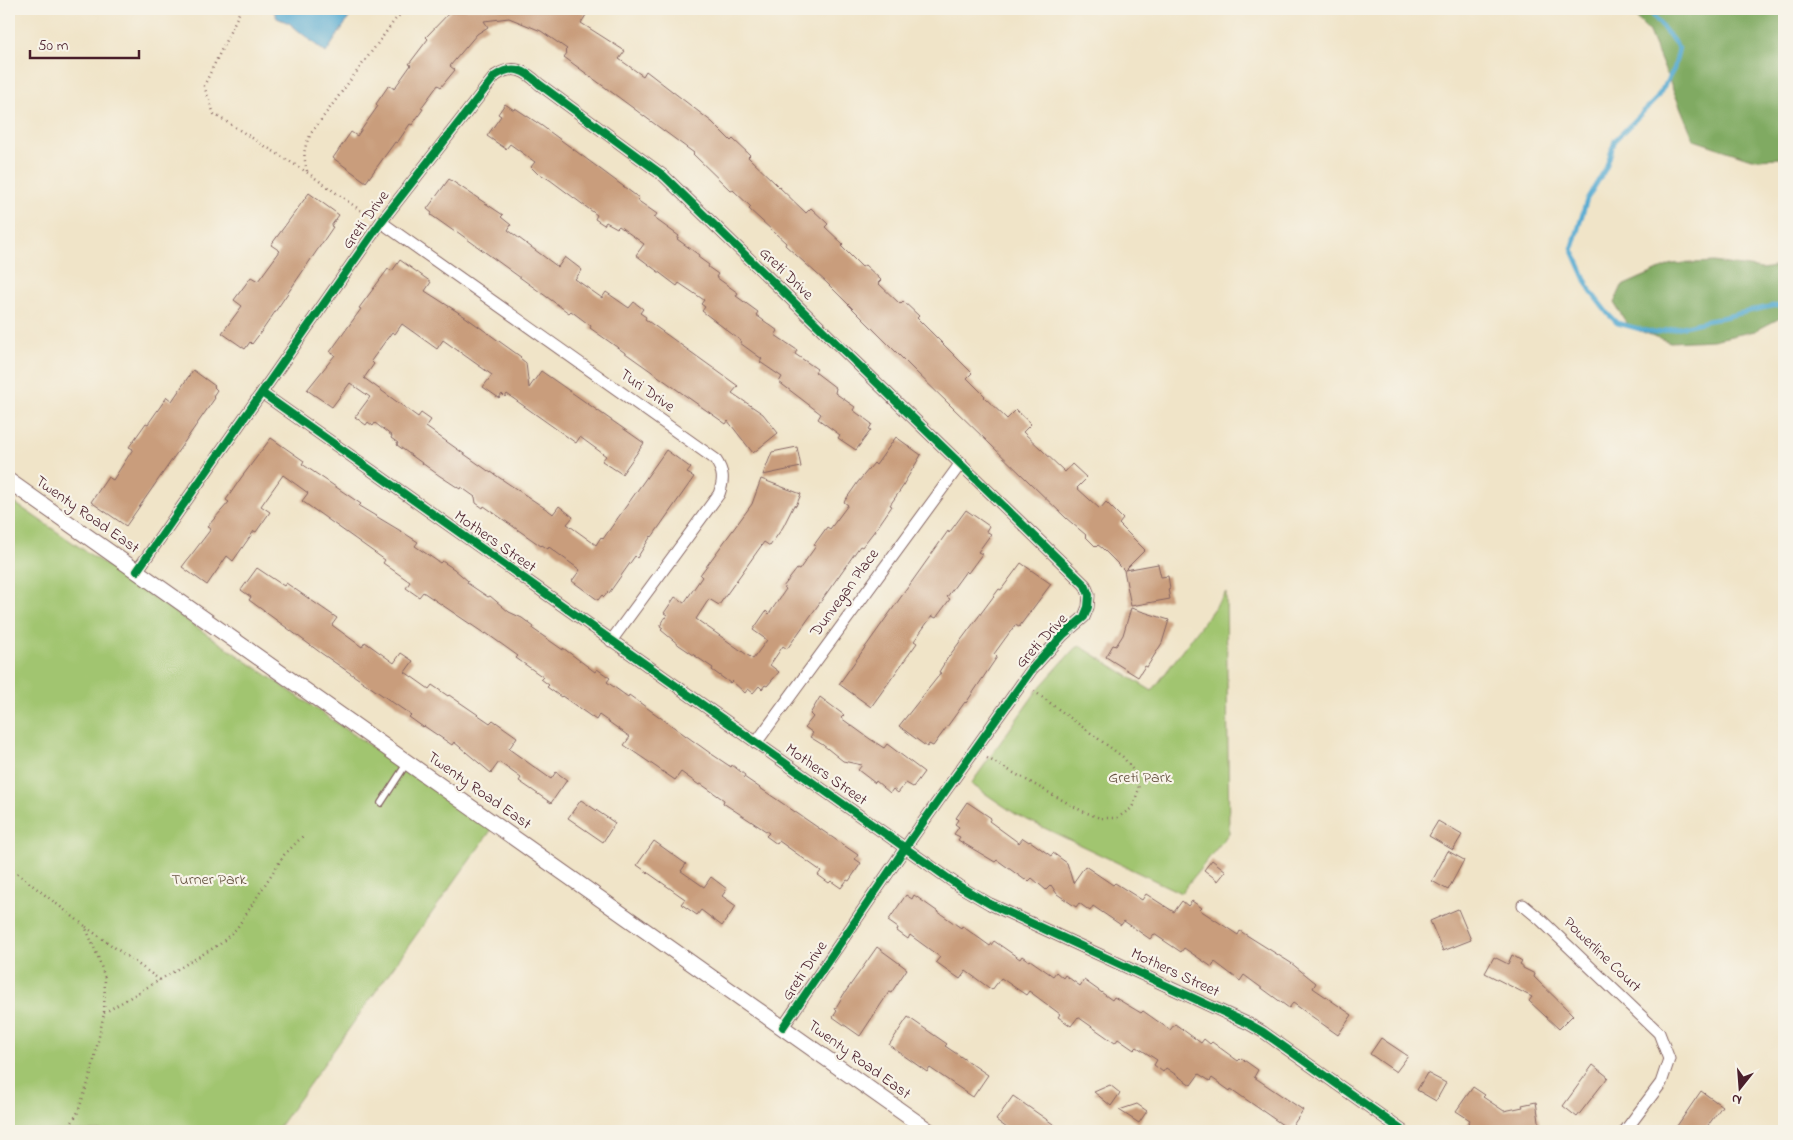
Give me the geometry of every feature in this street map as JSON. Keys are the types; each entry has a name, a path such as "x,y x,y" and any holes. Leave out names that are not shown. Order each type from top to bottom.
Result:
{"street":[{"name":"Greti Drive","path":"137,571 381,222 496,76 510,69 530,75 539,84 664,176 1085,585 1089,595 1088,607 1084,617 1063,635 1032,669 783,1027"},
{"name":"Turi Drive","path":"381,222 715,459 720,466 723,475 719,494 611,641"},
{"name":"Mothers Street","path":"262,393 959,886 990,904 1249,1024 1281,1044 1403,1131"},
{"name":"Dunvegan Place","path":"756,743 961,463"},
{"name":"Twenty Road East","path":"9,481 929,1131"},
{"name":"Powerline Court","path":"1523,904 1658,1030 1669,1059 1661,1084 1625,1131"}],"lane":[{"path":"381,802 407,762"}],"path":[{"path":"241,9 204,86 214,114 308,173 367,215"},
{"path":"308,173 304,158 304,146 312,132 394,20 405,9"},
{"path":"987,758 1100,818 1116,818 1132,808 1138,789 1136,774 1123,757 1034,691"},
{"path":"104,1013 220,944 237,928 284,855 304,834"},
{"path":"9,867 85,926 160,980"},
{"path":"67,1131 78,1112 91,1074 104,1013 105,978 85,926"}],"green space":[{"path":"1629,9 1784,9 1784,158 1751,159 1694,140 1649,32"},
{"path":"1714,262 1762,269 1784,265 1784,316 1755,331 1713,340 1670,342 1629,327 1614,303 1622,286 1672,264"},
{"name":"Turner Park","path":"9,499 492,829 276,1131 9,1131"},
{"name":"Greti Park","path":"1226,592 1229,833 1181,893 1017,815 971,784 1038,689 1074,649 1080,646 1152,691"}],"water":[{"path":"273,9 354,10 326,53 289,23 277,18"}],"building":[{"path":"453,9 577,9 586,15 581,23 625,51 619,59 643,76 646,71 712,122 731,141 733,139 750,155 748,157 806,213 811,208 828,224 825,227 843,244 841,246 862,267 865,265 881,280 878,283 900,304 903,301 919,316 917,318 972,373 967,378 984,397 1007,419 1016,410 1031,424 1023,432 1065,472 1072,464 1087,478 1077,488 1100,509 1106,502 1123,519 1119,524 1145,550 1125,570 1158,564 1161,577 1168,576 1170,599 1131,606 1124,570 1102,548 1098,545 1096,547 1086,535 1066,518 826,282 785,245 786,243 749,209 751,207 733,190 731,191 694,153 564,57 567,49 541,31 509,18 484,21 488,27 477,34 450,66 455,70 441,87 438,85 421,108 423,109 412,125 410,124 397,143 395,142 366,182 333,158 351,132 357,136 378,106 376,104 389,85 394,89 411,65 409,64 428,39 426,37"},
{"path":"505,104 514,110 515,108 542,126 639,198 637,200 657,214 654,218 679,236 677,239 699,255 698,257 709,265 708,267 718,274 716,277 738,293 736,296 758,312 756,315 778,331 775,335 797,350 795,354 817,369 815,372 836,388 835,393 855,407 853,410 872,424 869,429 871,430 856,450 838,438 840,435 818,419 821,414 779,382 782,377 760,362 762,359 702,311 705,307 701,304 704,300 679,283 677,286 636,255 644,244 619,226 617,228 606,222 604,225 595,219 597,215 550,180 539,175 531,167 535,162 510,144 506,149 487,136 501,116 498,114"},
{"path":"449,179 503,215 501,217 511,225 508,230 558,267 565,257 582,270 575,279 602,298 606,292 629,308 634,302 643,309 640,313 646,317 645,319 738,386 732,393 763,414 778,433 753,453 728,421 726,424 590,328 591,326 571,311 569,313 431,215 432,213 427,209"},
{"path":"309,193 339,215 331,226 333,227 264,328 252,344 250,342 245,349 222,333 242,306 234,300 251,277 258,281 280,251 271,245"},
{"path":"400,260 431,282 425,291 521,357 526,363 529,388 541,371 644,443 622,474 602,461 606,456 580,437 576,443 507,394 505,397 502,394 499,398 483,387 492,375 443,340 437,349 402,324 395,334 392,332 371,361 374,364 364,378 418,417 421,413 431,420 426,427 553,514 559,506 573,517 567,524 596,545 601,537 603,539 666,450 691,468 687,473 694,477 637,558 635,556 609,593 604,597 602,595 598,600 572,581 580,570 549,547 548,549 541,546 484,506 483,508 476,503 475,497 440,476 397,445 398,443 391,438 392,436 375,423 373,426 368,422 366,425 355,417 370,397 350,383 332,407 307,390 335,355 330,352 361,309 359,308 388,269 392,271"},
{"path":"193,370 215,386 217,390 213,396 215,398 126,526 91,502 108,477 113,480 133,449 129,447 146,423 148,424 167,397 172,401"},
{"path":"896,437 921,455 879,525 862,547 860,546 787,649 783,646 770,665 779,672 767,686 765,685 762,689 759,686 753,693 748,689 745,693 732,681 730,683 712,670 713,668 661,630 663,628 660,626 667,615 664,613 675,597 684,603 702,577 700,575 752,504 761,479 801,494 796,506 794,505 783,527 770,546 764,542 719,605 709,599 696,619 753,659 767,640 753,630 766,611 769,614 786,589 783,587 797,569 799,570 827,527 830,529 848,505 844,502 858,482 874,463 876,465"},
{"path":"271,438 304,461 302,464 361,504 359,506 418,542 415,546 440,563 442,561 454,569 468,581 467,583 488,597 490,596 509,612 522,618 534,627 533,629 595,672 597,669 610,678 607,682 628,697 629,695 731,767 732,765 745,775 744,777 858,855 855,859 861,863 849,881 847,880 841,888 831,881 829,883 818,875 821,871 779,841 777,844 766,836 769,833 723,803 724,800 701,784 699,785 681,772 675,780 624,745 630,737 599,715 596,720 547,687 549,685 541,679 543,677 516,658 518,656 423,592 419,597 406,588 410,582 383,563 385,560 302,501 308,493 283,475 261,506 270,512 233,561 227,556 207,585 182,567 211,529 207,527 229,502 226,500"},
{"path":"797,447 801,467 763,475 772,452"},
{"path":"966,510 989,526 986,531 991,534 978,552 982,554 968,573 966,571 947,597 950,599 936,618 932,616 914,641 917,643 871,707 839,684 948,531 949,533"},
{"path":"1021,563 1051,584 1019,627 1015,625 994,654 997,657 966,703 933,746 929,744 927,747 899,726 941,673 939,672 947,659 999,589 1001,590"},
{"path":"257,568 284,586 286,583 337,618 332,625 362,647 365,642 394,663 401,653 413,661 405,672 429,689 432,685 449,695 490,723 493,720 517,737 509,749 551,779 556,772 567,780 551,803 519,781 521,778 499,762 491,773 454,742 452,745 423,727 409,717 411,715 321,653 249,600 251,597 241,590"},
{"path":"1131,608 1169,620 1162,643 1147,667 1145,666 1138,677 1106,657 1113,645 1116,646 1123,635"},
{"path":"820,697 844,715 841,718 870,739 884,748 887,744 924,772 913,787 906,783 898,793 893,789 890,793 876,781 875,783 858,770 862,765 843,761 810,737 813,733 805,727 813,717 810,714"},
{"path":"581,800 615,823 603,842 568,818"},
{"path":"967,802 991,818 989,821 1019,843 1023,838 1051,856 1053,853 1067,863 1073,883 1085,866 1113,885 1115,883 1142,900 1146,894 1174,912 1182,901 1188,906 1192,901 1202,908 1200,910 1238,935 1240,931 1291,963 1316,983 1313,988 1352,1015 1338,1035 1293,1003 1289,1008 1244,975 1240,981 1215,962 1212,967 1184,948 1181,952 1154,934 1150,939 1124,921 1121,925 1093,906 1090,911 1079,903 1076,907 1057,894 1051,885 1046,890 1032,878 1029,881 1026,878 1025,880 997,860 995,862 958,840 960,837 954,834 959,827 955,824 958,820 956,818"},
{"path":"1438,821 1462,835 1453,850 1429,836"},
{"path":"654,841 686,864 681,871 704,887 711,877 727,889 722,896 736,906 722,926 701,910 697,915 681,904 685,899 637,865"},
{"path":"1448,851 1464,860 1448,890 1432,881"},
{"path":"1212,860 1226,871 1218,881 1204,870"},
{"path":"906,895 912,899 914,895 990,946 994,941 1020,959 1022,956 1030,960 1053,976 1056,972 1063,978 1065,975 1080,986 1084,980 1112,1000 1114,997 1141,1013 1143,1011 1170,1030 1175,1024 1201,1043 1204,1039 1210,1044 1212,1042 1238,1061 1241,1058 1258,1070 1254,1077 1303,1110 1290,1130 1212,1078 1210,1081 1199,1074 1191,1085 1166,1068 1163,1072 1154,1065 1157,1060 1137,1047 1134,1050 1118,1039 1115,1043 1078,1017 1071,1026 1058,1017 1060,1014 1029,991 1026,995 1001,978 992,990 966,971 960,979 936,962 940,957 910,935 908,939 888,921"},
{"path":"1458,909 1471,940 1443,951 1430,921"},
{"path":"877,947 907,969 891,993 889,992 860,1036 833,1017 837,1011 835,1009 844,994"},
{"path":"1512,955 1522,961 1520,964 1523,968 1535,974 1534,977 1573,1015 1559,1029 1529,1001 1532,997 1485,973 1494,957 1508,964"},
{"path":"908,1017 947,1044 945,1046 988,1075 973,1097 930,1068 927,1072 889,1045"},
{"path":"1381,1038 1408,1056 1396,1072 1370,1054"},
{"path":"1593,1065 1608,1077 1577,1117 1563,1106"},
{"path":"1427,1073 1446,1083 1436,1101 1417,1090"},
{"path":"1110,1085 1120,1093 1111,1106 1094,1092"},
{"path":"1473,1087 1485,1095 1483,1097 1504,1111 1536,1102 1540,1127 1526,1129 1526,1126 1499,1131 1475,1131 1467,1125 1470,1120 1456,1111"},
{"path":"1701,1091 1722,1106 1704,1131 1685,1131 1677,1126"},
{"path":"1013,1096 1063,1131 1011,1131 996,1120"},
{"path":"1137,1104 1147,1111 1139,1123 1119,1110"}],"waterway":[{"path":"1648,9 1679,48 1674,69 1657,98 1615,140 1606,168 1587,199 1572,249 1591,292 1617,323 1655,333 1772,306 1784,306"}],"cycle path":[{"path":"137,571 381,222 495,76 508,70 518,70 529,75 664,176 1085,585 1089,595 1088,607 1084,617 1063,635 1032,669 914,835 783,1027"},
{"path":"262,393 959,886 990,904 1249,1024 1403,1131"}]}
